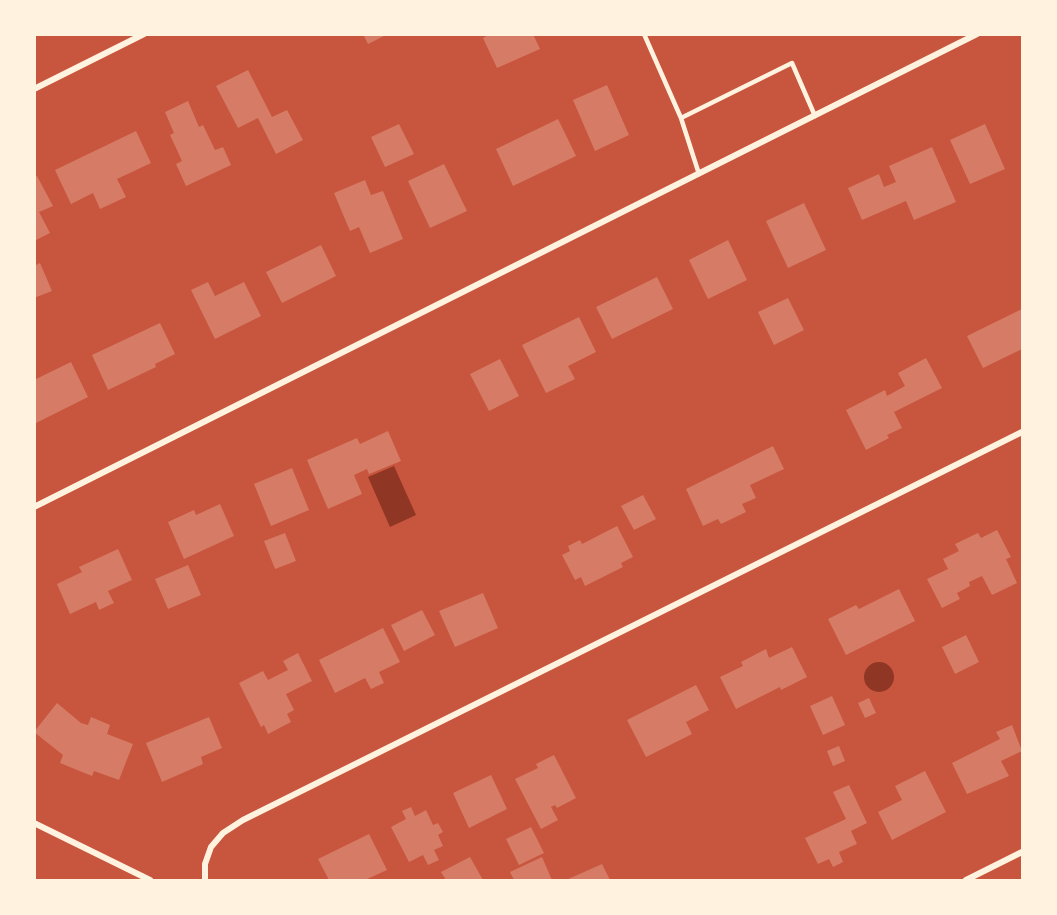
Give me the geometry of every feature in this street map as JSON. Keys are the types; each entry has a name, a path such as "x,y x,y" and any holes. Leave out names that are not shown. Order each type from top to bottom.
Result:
{"street":[{"path":"34,89 144,34"},
{"path":"34,507 977,34"},
{"path":"205,880 205,864 211,847 223,833 243,820 1023,432"},
{"path":"34,823 150,880"},
{"path":"966,880 1023,852"}],"lane":[{"path":"644,34 681,118 699,174"},
{"path":"681,118 792,63 815,116"}],"shaded area":[{"path":"394,466 416,515 390,527 368,477"},
{"path":"879,662 890,666 894,677 890,688 879,692 868,688 864,677 868,666"}],"building":[{"path":"363,34 388,34 368,44"},
{"path":"490,34 533,34 540,49 497,68 483,38"},
{"path":"248,70 272,117 287,110 303,140 276,154 258,118 238,128 216,86"},
{"path":"607,85 629,135 595,151 573,100"},
{"path":"188,101 199,127 203,125 215,150 223,147 231,165 186,186 176,164 182,161 170,135 174,133 165,112"},
{"path":"558,119 576,156 513,186 496,149"},
{"path":"399,124 414,154 385,167 371,137"},
{"path":"985,124 1005,169 970,184 950,140"},
{"path":"136,131 151,163 117,179 126,197 100,209 93,193 71,204 55,170"},
{"path":"932,147 956,202 914,220 906,201 862,220 848,188 879,174 884,187 896,182 889,166"},
{"path":"444,164 467,211 430,228 408,181"},
{"path":"37,176 53,206 39,212 50,233 34,241 34,177"},
{"path":"365,180 371,195 383,191 403,239 370,253 359,227 350,231 334,193"},
{"path":"804,203 826,250 788,268 766,221"},
{"path":"728,240 747,280 708,299 689,260"},
{"path":"321,245 336,276 282,303 266,272"},
{"path":"40,263 52,291 34,298 34,266"},
{"path":"657,277 673,309 612,339 596,307"},
{"path":"208,282 215,296 244,282 261,316 215,339 191,290"},
{"path":"788,298 804,330 774,345 758,312"},
{"path":"1022,309 1022,349 983,368 967,336"},
{"path":"579,317 596,352 568,366 575,379 546,393 522,345"},
{"path":"160,323 175,354 155,364 156,367 108,390 92,355"},
{"path":"926,358 942,388 894,412 902,428 887,435 889,438 866,450 846,410 885,390 887,396 905,386 898,373"},
{"path":"500,359 519,396 489,411 470,374"},
{"path":"71,362 88,397 34,424 34,380"},
{"path":"388,431 401,461 369,474 367,469 354,475 362,494 328,509 307,460 357,438 360,444"},
{"path":"773,446 784,469 750,485 756,498 742,504 746,512 721,524 718,519 703,526 686,489"},
{"path":"292,468 309,510 271,526 254,484"},
{"path":"643,495 656,519 634,530 621,506"},
{"path":"220,504 234,536 184,559 168,522 194,510 196,515"},
{"path":"617,526 633,557 621,563 623,567 585,586 581,577 575,580 562,555 570,551 568,546 580,540 582,544"},
{"path":"997,530 1011,557 1006,559 1017,583 992,595 982,576 969,582 970,586 957,593 960,599 942,608 927,579 948,569 943,559 959,551 955,544 978,533 981,538"},
{"path":"285,533 296,561 275,569 264,541"},
{"path":"118,549 132,580 108,591 114,603 99,610 96,602 70,614 57,584 82,572 79,567"},
{"path":"188,565 201,595 168,609 155,579"},
{"path":"899,589 915,621 846,655 828,619 856,605 859,609"},
{"path":"483,593 498,628 455,647 439,611"},
{"path":"422,610 435,635 404,651 391,625"},
{"path":"383,628 400,662 379,672 384,683 371,689 365,678 335,693 319,660"},
{"path":"966,635 979,662 955,674 942,647"},
{"path":"792,647 807,677 781,690 780,687 736,709 720,677 743,666 741,662 766,649 769,658"},
{"path":"298,653 312,681 286,694 294,710 287,714 291,722 268,734 264,725 261,727 239,683 263,671 268,680 288,670 283,661"},
{"path":"696,685 709,710 686,722 692,734 646,757 627,720"},
{"path":"832,696 845,725 823,735 810,706"},
{"path":"869,698 876,713 865,718 858,703"},
{"path":"57,703 81,723 88,725 91,717 110,725 107,734 133,744 119,780 94,771 92,776 60,763 63,755 34,732"},
{"path":"209,717 222,748 201,757 203,764 162,782 146,743"},
{"path":"1012,725 1022,751 1001,761 1009,776 967,794 952,763 1000,739 996,732"},
{"path":"839,746 845,761 833,766 827,751"},
{"path":"554,755 576,798 557,808 555,805 551,807 558,820 541,829 515,779 538,768 536,764"},
{"path":"925,771 946,812 892,840 878,812 902,800 895,786"},
{"path":"491,775 507,809 469,828 453,793"},
{"path":"849,785 867,823 851,831 857,844 839,852 843,862 833,867 829,859 818,864 805,838 846,819 833,792"},
{"path":"411,807 415,816 426,810 433,825 438,823 443,832 438,835 443,846 434,850 439,860 428,865 423,855 409,862 391,827 406,819 402,811"},
{"path":"531,827 544,853 519,865 506,839"},
{"path":"369,834 387,870 365,880 329,880 318,859"},
{"path":"470,857 483,880 446,880 441,872"},
{"path":"542,857 552,880 514,880 510,872"},
{"path":"602,864 610,880 566,880"}]}
